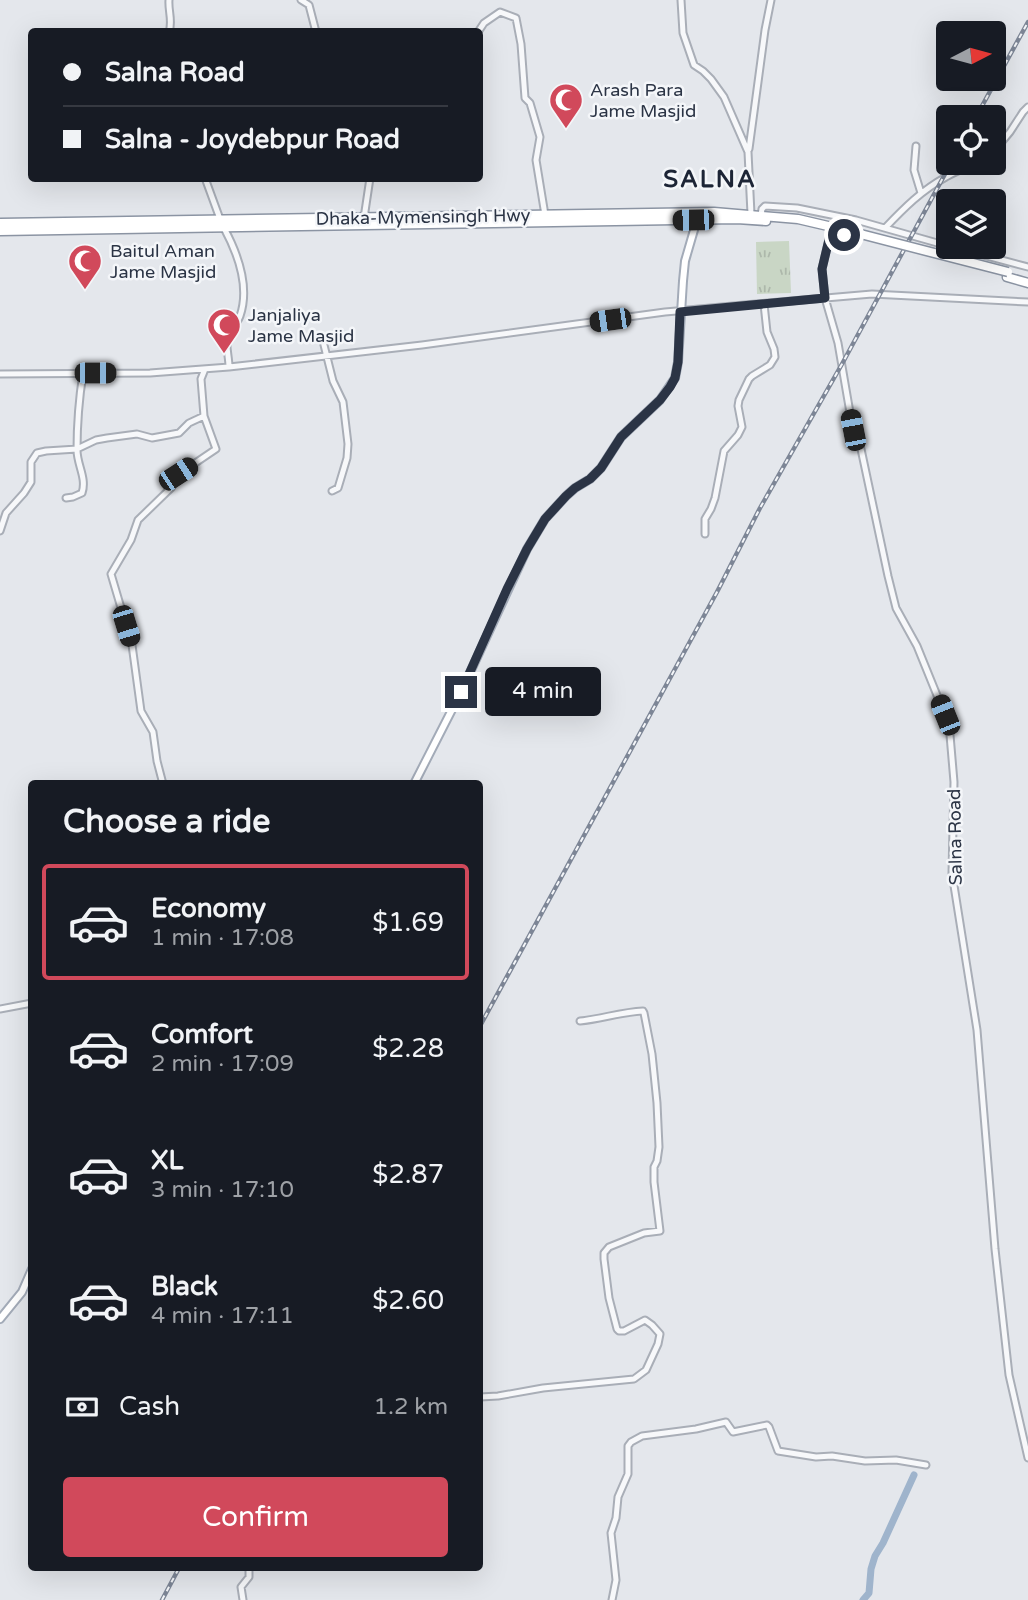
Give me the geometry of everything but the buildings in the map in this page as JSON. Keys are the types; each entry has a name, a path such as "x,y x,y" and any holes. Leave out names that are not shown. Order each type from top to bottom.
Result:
{"highway":[{"name":"Dhaka-Mymensingh Hwy","path":"0,231 364,218 715,212 798,219 845,233"},
{"name":"Dhaka-Mymensingh Hwy","path":"0,223 431,223 737,219 789,222 845,233"},
{"path":"845,233 1028,277"},
{"path":"1008,274 1028,283"}],"main road":[{"path":"416,780 461,692 527,549 545,519 566,496 601,468 621,437 660,400 675,378 685,261 694,230 693,220"},
{"path":"0,1319 22,1292 28,1278"}],"street":[{"path":"169,0 170,28"},
{"path":"301,0 309,5 315,28"},
{"path":"681,0 683,33 694,65 711,79 724,97 748,152"},
{"path":"751,214 748,152 771,0"},
{"path":"481,28 500,12 516,18 525,98 530,103 540,137 536,160 545,215"},
{"path":"1006,137 1028,107"},
{"path":"916,146 914,170 921,193"},
{"path":"885,228 921,193 948,175"},
{"path":"206,182 239,260 243,293 239,320 226,340 229,367"},
{"path":"364,218 369,182"},
{"path":"761,215 763,207 785,207 856,220 936,243"},
{"name":"Salna Road","path":"831,231 822,269 825,298 838,344 853,430 861,449 897,608 917,646 945,715 950,735 954,782 952,873 977,1030 995,1249 1009,1375 1028,1458"},
{"path":"999,259 1028,267"},
{"path":"0,374 150,373 229,367 422,345 665,312 872,294 1028,302"},
{"path":"705,534 705,519 715,498 724,451 742,427 739,400 749,379 770,365 775,357 767,332 764,304"},
{"path":"321,337 333,381 343,402 348,444 347,458 338,488 332,491"},
{"path":"162,780 155,738 141,711 132,645 111,575 131,540 138,520 171,488 178,474 216,449 204,416 201,379 205,369"},
{"path":"66,498 82,493 84,489 77,450 77,413 83,373"},
{"path":"0,531 6,513 31,482 31,462 37,453 77,450 96,440 107,438 137,434 152,438 179,433 204,416"},
{"path":"0,1009 28,1004"},
{"path":"483,1397 634,1379 646,1370 658,1344 660,1334 645,1320 624,1331 617,1329 608,1298 604,1259 604,1253 609,1247 643,1233 660,1231 654,1182 654,1167 659,1147 657,1103 644,1013 643,1010 625,1012 580,1021"},
{"path":"612,1600 616,1580 611,1533 617,1518 618,1497 628,1474 628,1446 642,1436 726,1422 733,1432 767,1425 778,1451 816,1457 832,1456 865,1461 896,1460 926,1465"},
{"path":"243,1600 241,1587 249,1577 249,1571"}],"green space":[{"path":"789,241 791,293 757,294 756,242"}],"waterway":[{"path":"863,1600 869,1593 875,1556 914,1475"}],"railway":[{"path":"983,105 1028,22"},
{"path":"483,1021 717,592 760,508 944,175"},
{"path":"162,1600 177,1571"}],"place":[{"name":"Arash Para Jame Masjid","path":"566,130"},
{"name":"Baitul Aman Jame Masjid","path":"85,291"},
{"name":"Janjaliya Jame Masjid","path":"224,355"}],"district":[{"name":"SALNA","path":"710,179"}],"route":[{"path":"461,692 507,589 545,519 566,496 601,468 621,437 670,387 678,362 680,312 825,298 822,269 831,231 844,235"}]}
